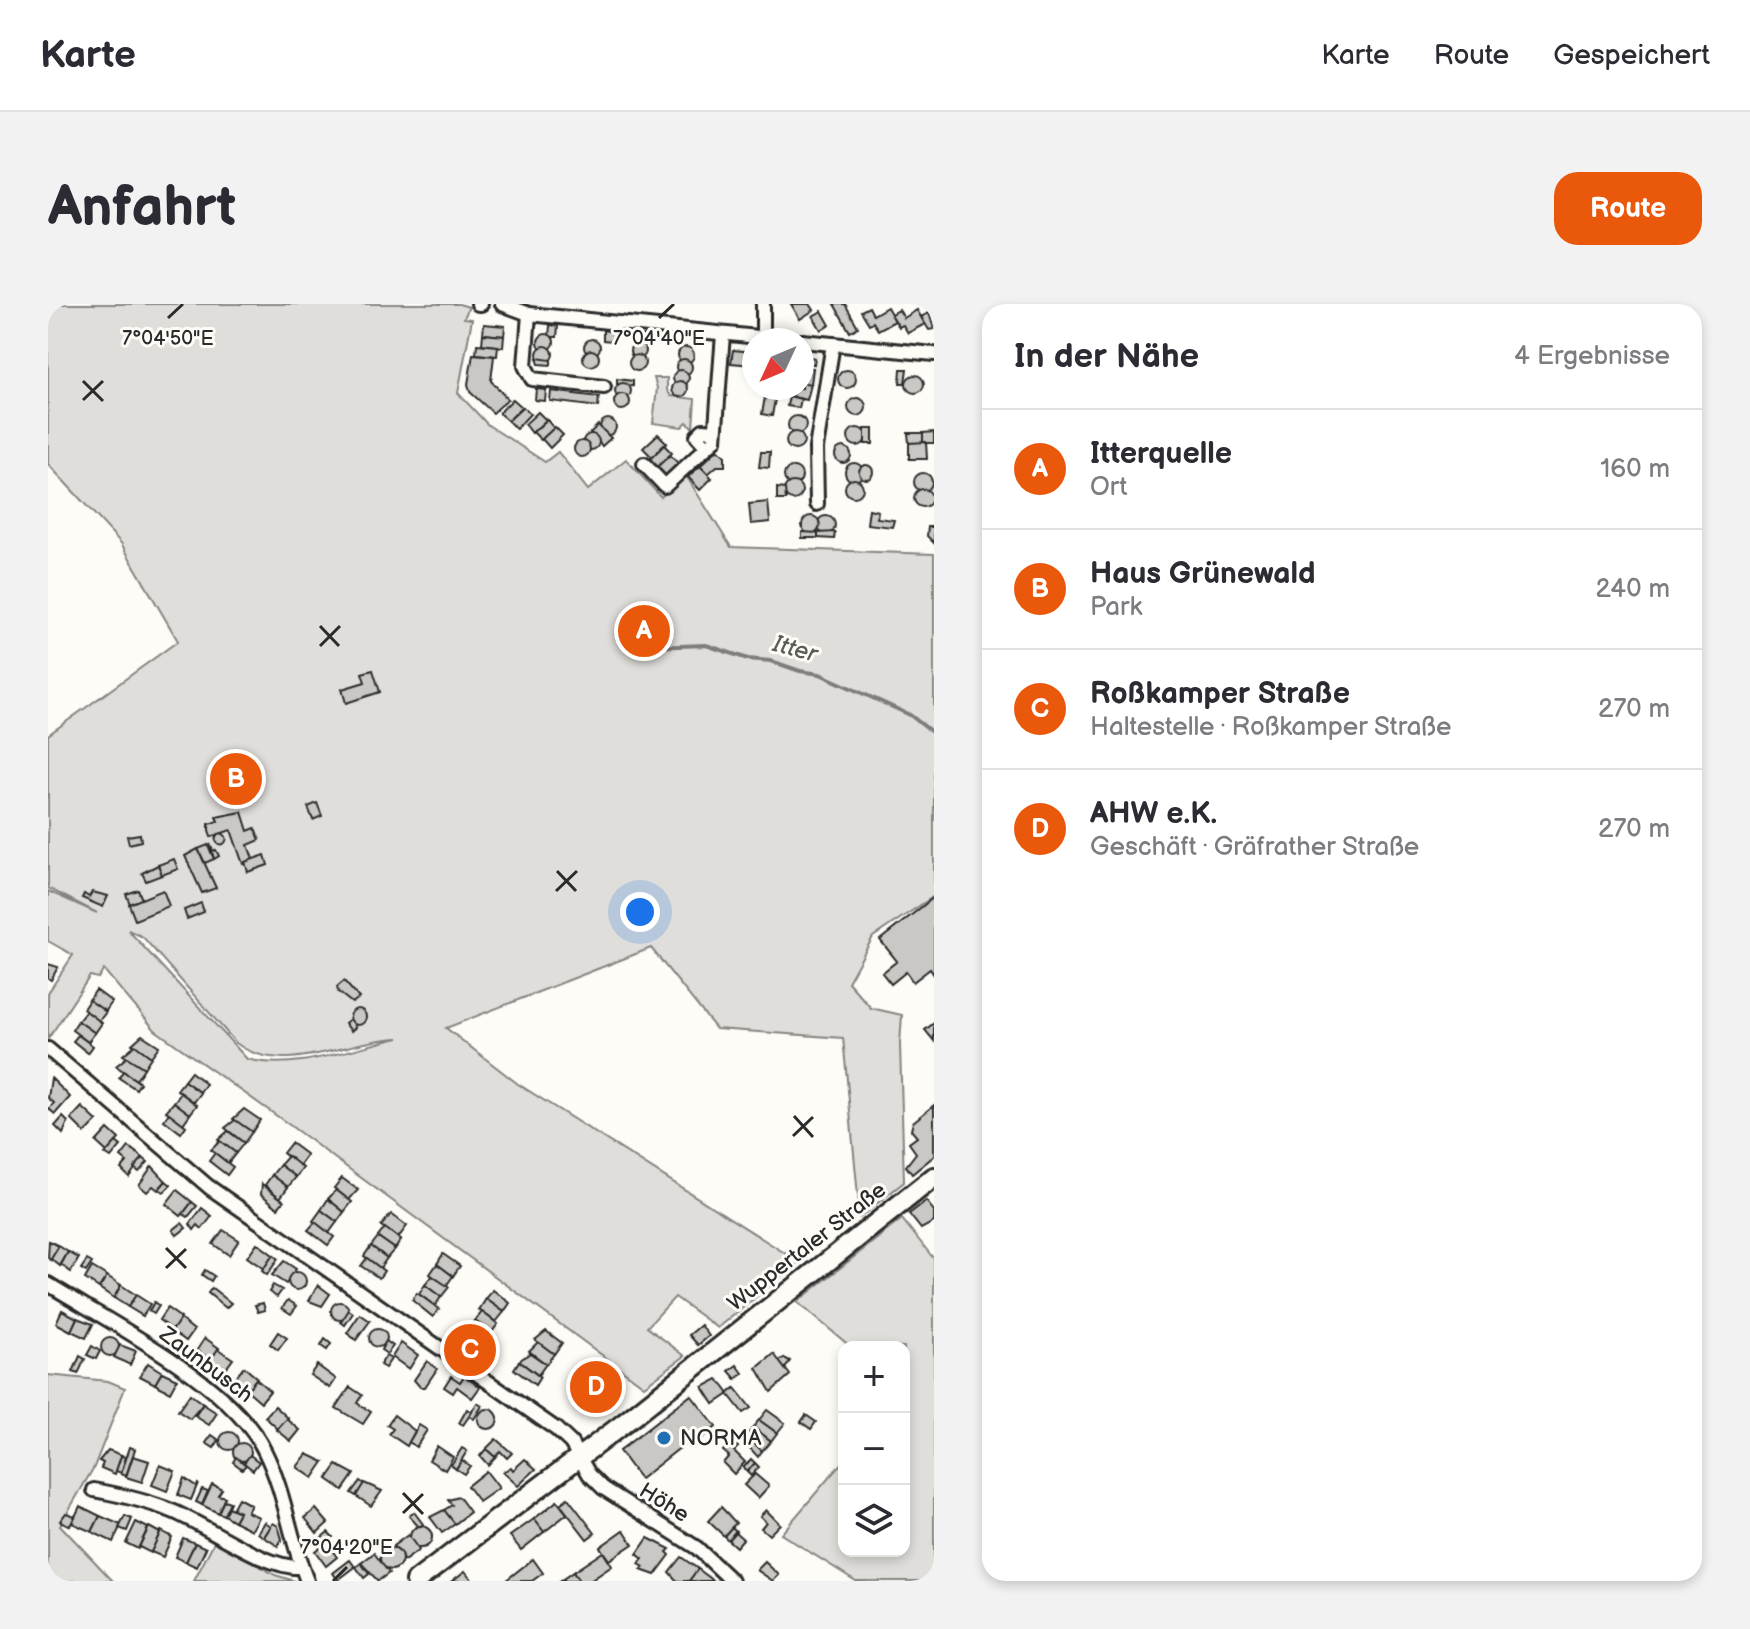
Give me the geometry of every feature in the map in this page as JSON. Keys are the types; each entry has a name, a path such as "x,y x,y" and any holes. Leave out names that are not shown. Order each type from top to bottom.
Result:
{"main road":[{"name":"Wuppertaler Straße","path":"416,1581 934,1177"}],"street":[{"path":"502,304 529,314 742,336"},
{"path":"763,304 763,328"},
{"path":"529,314 525,366 532,379 604,387"},
{"path":"644,464 665,486 715,440 723,334"},
{"path":"814,342 934,354"},
{"path":"817,504 816,448 833,344"},
{"name":"Höhe","path":"48,1049 209,1187 556,1429 571,1443 603,1488 697,1548 732,1581"},
{"name":"Zaunbusch","path":"48,1284 155,1350 228,1402 251,1427 276,1479 307,1581"},
{"path":"94,1490 172,1511 223,1534 274,1564 301,1567"}],"shaded area":[{"path":"48,304 459,304 469,307 464,318 472,319 458,393 488,425 545,462 558,452 588,490 626,459 661,497 685,474 731,547 934,554 934,896 873,937 848,982 871,1008 902,1015 904,1182 860,1217 843,1038 716,1029 651,948 446,1028 518,1084 799,1262 718,1328 675,1297 647,1327 685,1356 644,1386 155,1030 104,970 98,978 90,976 48,1039 48,993 73,955 48,941 48,891 97,913 48,888 48,735 178,641 121,543 48,464","holes":["128,930 143,937 236,1043 254,1053 274,1058 294,1058 399,1038 303,1061 284,1063 247,1059"]},
{"path":"654,378 667,378 667,390 671,396 695,399 693,428 687,422 682,427 653,423 657,388"},
{"path":"902,1219 934,1259 934,1581 856,1581 781,1534 838,1467 838,1557 910,1557 910,1341 844,1341 797,1302"},
{"path":"48,1375 108,1381 125,1388 94,1467 60,1525 113,1581 48,1581"},
{"path":"215,1540 275,1575 295,1581 194,1581"}],"building":[{"path":"791,304 810,304 814,310 800,319"},
{"path":"834,304 845,304 858,327 850,332"},
{"path":"869,307 873,315 887,307 895,321 878,330 873,322 869,324 861,311"},
{"path":"899,310 904,318 917,310 925,324 908,333 903,325 899,327 891,314"},
{"path":"822,311 830,325 821,330 813,316"},
{"path":"929,313 934,329 929,330 921,317"},
{"path":"484,324 505,326 504,336 483,334"},
{"path":"550,325 558,326 557,337 549,337"},
{"path":"603,330 613,332 612,341 603,340"},
{"path":"483,334 504,336 503,347 482,344"},
{"path":"543,334 549,334 554,342 552,348 543,350 538,345 538,339"},
{"path":"634,335 644,336 643,343 633,343"},
{"path":"589,339 595,339 600,347 598,353 589,355 584,350 584,344"},
{"path":"635,343 641,343 646,351 644,357 635,359 630,354 630,348"},
{"path":"477,344 498,346 497,356 476,354"},
{"path":"542,346 548,346 553,354 551,360 542,362 537,357 537,351"},
{"path":"683,347 689,347 694,355 692,361 683,363 678,358 678,352"},
{"path":"588,350 594,350 599,358 597,364 588,366 583,361 583,355"},
{"path":"733,350 742,351 742,364 731,363"},
{"path":"473,354 494,356 491,381 508,399 493,413 470,392 468,384"},
{"path":"634,355 640,355 645,363 643,369 634,371 629,366 629,360"},
{"path":"537,358 551,360 551,365 539,364"},
{"path":"681,359 687,359 692,367 690,373 681,375 676,370 676,364"},
{"path":"901,369 907,369 905,383 900,383"},
{"path":"678,370 684,370 689,378 687,384 678,386 673,381 673,375"},
{"path":"847,370 856,379 847,388 838,379"},
{"path":"915,375 924,384 915,393 906,384"},
{"path":"617,379 633,381 633,386 617,384"},
{"path":"677,381 683,381 688,389 686,395 677,397 672,392 672,386"},
{"path":"620,383 626,383 631,391 629,397 620,399 615,394 615,388"},
{"path":"536,389 546,390 545,401 535,400"},
{"path":"551,391 599,397 598,407 550,401"},
{"path":"619,394 625,394 630,402 628,408 619,410 614,405 614,399"},
{"path":"857,398 866,407 857,416 848,407"},
{"path":"513,399 522,407 508,421 499,413"},
{"path":"764,400 775,400 772,416 762,414"},
{"path":"788,400 801,400 799,408 787,406"},
{"path":"523,407 530,414 516,429 508,421"},
{"path":"538,412 546,420 532,433 525,424"},
{"path":"797,416 806,425 797,434 788,425"},
{"path":"605,419 611,419 616,427 614,433 605,435 600,430 600,424"},
{"path":"547,420 554,428 541,440 533,432"},
{"path":"598,425 611,438 602,446 590,433"},
{"path":"555,427 563,435 550,448 542,439"},
{"path":"857,428 866,437 857,446 848,437"},
{"path":"865,429 873,429 873,444 865,444"},
{"path":"795,432 804,441 795,450 786,441"},
{"path":"934,432 934,443 923,443 923,433"},
{"path":"908,433 923,433 923,443 909,443"},
{"path":"588,434 594,434 599,442 597,448 588,450 583,445 583,439"},
{"path":"658,434 667,443 652,457 643,448"},
{"path":"579,441 585,441 590,449 588,455 579,457 574,452 574,446"},
{"path":"926,442 927,459 909,459 909,443"},
{"path":"664,445 672,453 658,467 650,459"},
{"path":"843,447 849,449 849,461 843,463 837,461 835,455 837,449"},
{"path":"718,449 725,456 725,466 717,466 708,474 700,466"},
{"path":"761,452 770,452 769,468 759,467"},
{"path":"670,455 678,463 664,477 656,468"},
{"path":"854,463 863,472 854,481 845,472"},
{"path":"866,465 873,472 866,479 859,472"},
{"path":"700,466 712,478 700,490 688,477"},
{"path":"793,467 802,476 793,485 784,476"},
{"path":"923,473 932,482 923,491 914,482"},
{"path":"854,479 863,488 854,497 845,488"},
{"path":"793,482 802,491 793,500 784,491"},
{"path":"777,488 785,489 786,500 777,500"},
{"path":"923,489 932,498 923,507 914,498"},
{"path":"768,502 770,522 751,524 749,504"},
{"path":"869,509 878,511 877,518 894,520 892,527 867,524"},
{"path":"811,516 820,525 811,534 802,525"},
{"path":"826,516 835,525 826,534 817,525"},
{"path":"928,527 934,527 934,543 927,536"},
{"path":"802,532 818,533 818,538 802,538"},
{"path":"835,532 834,539 818,538 818,533"},
{"path":"373,670 380,692 346,703 342,689 365,682 362,673"},
{"path":"317,803 322,816 313,820 308,807"},
{"path":"242,812 248,831 255,828 260,840 248,845 253,859 243,864 231,830 211,837 209,830 209,824 218,821 216,817"},
{"path":"221,833 227,839 221,845 215,839"},
{"path":"140,834 141,841 129,844 127,836"},
{"path":"210,844 219,856 214,859"},
{"path":"208,845 214,859 205,863 198,849"},
{"path":"198,849 216,888 202,893 185,856"},
{"path":"265,855 268,865 248,872 245,862"},
{"path":"174,859 178,869 162,875 158,865"},
{"path":"158,865 162,875 146,881 142,873"},
{"path":"138,890 142,899 130,904 126,894"},
{"path":"163,890 169,906 135,920 129,904"},
{"path":"92,892 108,896 103,907 82,898 84,894 89,897"},
{"path":"934,897 934,975 930,969 913,982 906,972 891,984 882,973 897,961 880,940"},
{"path":"201,903 204,912 187,919 184,910"},
{"path":"48,964 58,967 51,980 48,978"},
{"path":"344,981 359,998 352,1003 338,992 337,987"},
{"path":"96,990 112,1002 105,1012 89,1000"},
{"path":"89,1000 106,1012 99,1021 83,1009"},
{"path":"358,1009 364,1011 364,1023 358,1025 352,1023 350,1017 352,1011"},
{"path":"86,1011 102,1023 95,1033 78,1021"},
{"path":"350,1019 356,1027 351,1031 345,1023"},
{"path":"78,1021 95,1033 88,1042 72,1030"},
{"path":"934,1023 934,1041 925,1030"},
{"path":"78,1035 93,1046 88,1053 73,1041"},
{"path":"142,1035 159,1046 151,1057 132,1044"},
{"path":"135,1045 151,1057 144,1068 123,1055"},
{"path":"127,1057 144,1068 136,1080 116,1066"},
{"path":"123,1071 140,1083 136,1089 119,1078"},
{"path":"191,1072 206,1084 200,1092 184,1081"},
{"path":"51,1078 70,1097 55,1114 49,1109 54,1103 48,1098"},
{"path":"184,1081 201,1093 194,1102 177,1090"},
{"path":"181,1093 197,1105 190,1114 174,1102"},
{"path":"174,1102 190,1114 183,1124 166,1111"},
{"path":"934,1105 934,1156 912,1174 906,1166 916,1153 909,1143 917,1137 911,1130 913,1122"},
{"path":"82,1107 97,1121 85,1133 71,1119"},
{"path":"244,1109 260,1120 252,1132 233,1119"},
{"path":"169,1113 186,1126 181,1133 164,1120"},
{"path":"63,1117 68,1122 63,1134 55,1126"},
{"path":"235,1120 252,1132 244,1143 225,1128"},
{"path":"108,1129 119,1139 107,1152 96,1142"},
{"path":"228,1131 244,1143 236,1153 218,1140"},
{"path":"220,1141 236,1153 228,1163 211,1150"},
{"path":"116,1142 121,1146 111,1158 105,1154"},
{"path":"291,1143 307,1155 299,1166 283,1153"},
{"path":"129,1147 143,1158 129,1177 121,1169 127,1162 121,1157"},
{"path":"215,1153 233,1167 227,1175 209,1161"},
{"path":"288,1156 303,1168 296,1177 280,1165"},
{"path":"143,1158 148,1162 139,1172 134,1168"},
{"path":"280,1165 296,1177 288,1187 272,1175"},
{"path":"152,1166 166,1181 158,1190 153,1186 147,1192 139,1185"},
{"path":"272,1175 288,1187 280,1198 265,1185"},
{"path":"342,1178 358,1190 349,1200 334,1188"},
{"path":"166,1181 171,1185 164,1192 159,1189"},
{"path":"262,1184 284,1201 278,1208 261,1194"},
{"path":"177,1190 192,1202 181,1216 166,1204"},
{"path":"336,1190 352,1202 344,1212 328,1199"},
{"path":"328,1199 344,1212 337,1222 321,1210"},
{"path":"926,1201 934,1211 934,1222 921,1229 909,1214"},
{"path":"192,1202 197,1206 188,1217 183,1214"},
{"path":"202,1208 212,1216 202,1229 198,1225 194,1230 190,1224"},
{"path":"321,1210 337,1222 329,1233 313,1221"},
{"path":"391,1214 407,1226 398,1238 381,1226"},
{"path":"315,1222 334,1237 328,1245 308,1230"},
{"path":"182,1223 186,1228 177,1235 173,1230"},
{"path":"385,1228 401,1240 395,1249 378,1237"},
{"path":"223,1230 239,1240 229,1255 213,1244"},
{"path":"378,1237 395,1249 387,1258 371,1246"},
{"path":"49,1241 59,1246 51,1260 48,1258"},
{"path":"257,1243 273,1255 264,1269 247,1257"},
{"path":"59,1246 68,1252 60,1266 51,1259"},
{"path":"371,1246 387,1258 380,1268 364,1256"},
{"path":"68,1252 79,1258 71,1272 61,1265"},
{"path":"443,1254 460,1266 453,1276 437,1264"},
{"path":"273,1255 278,1259 267,1275 262,1271"},
{"path":"367,1258 384,1271 379,1278 361,1266"},
{"path":"87,1260 92,1263 86,1272 81,1269"},
{"path":"284,1261 296,1269 286,1284 272,1275"},
{"path":"437,1264 453,1276 446,1286 430,1274"},
{"path":"92,1267 107,1276 99,1288 85,1279"},
{"path":"205,1270 214,1276 211,1281 202,1275"},
{"path":"297,1272 306,1281 297,1290 288,1281"},
{"path":"107,1276 121,1285 114,1298 99,1288"},
{"path":"432,1276 449,1287 441,1297 425,1285"},
{"path":"121,1285 136,1295 128,1307 114,1298"},
{"path":"273,1285 282,1290 277,1297 269,1292"},
{"path":"318,1285 330,1294 322,1306 309,1301"},
{"path":"425,1285 441,1297 435,1306 419,1294"},
{"path":"212,1288 231,1303 226,1308 208,1293"},
{"path":"493,1290 510,1303 504,1312 486,1299"},
{"path":"417,1293 439,1309 433,1317 412,1300"},
{"path":"136,1295 150,1304 143,1316 128,1307"},
{"path":"486,1299 504,1312 496,1322 479,1310"},
{"path":"288,1300 297,1306 291,1314 282,1308"},
{"path":"154,1302 159,1306 154,1314 149,1311"},
{"path":"340,1302 349,1311 340,1320 331,1311"},
{"path":"263,1303 265,1310 258,1312 255,1305"},
{"path":"167,1308 181,1318 173,1330 159,1320"},
{"path":"62,1310 77,1318 71,1331 56,1323"},
{"path":"349,1310 353,1313 345,1325 341,1322"},
{"path":"482,1312 498,1324 491,1333 475,1321"},
{"path":"360,1314 370,1321 356,1340 347,1333"},
{"path":"77,1318 93,1324 86,1338 71,1331"},
{"path":"180,1319 194,1330 186,1341 172,1331"},
{"path":"475,1321 491,1333 484,1342 468,1331"},
{"path":"701,1325 709,1336 698,1345 689,1335"},
{"path":"374,1329 382,1329 387,1338 385,1345 374,1347 369,1342 369,1334"},
{"path":"468,1331 476,1336 470,1344 463,1339"},
{"path":"546,1331 562,1343 554,1354 535,1340"},
{"path":"278,1332 287,1338 278,1350 270,1344"},
{"path":"110,1338 119,1347 110,1356 101,1347"},
{"path":"205,1338 219,1348 211,1360 197,1350"},
{"path":"325,1339 331,1344 327,1350 321,1346"},
{"path":"386,1341 393,1346 387,1354 381,1350"},
{"path":"538,1342 554,1354 546,1364 529,1351"},
{"path":"401,1343 418,1355 409,1369 392,1357"},
{"path":"120,1345 136,1351 130,1365 114,1357"},
{"path":"92,1346 100,1351 96,1359 87,1355"},
{"path":"218,1349 233,1359 224,1371 210,1361"},
{"path":"530,1353 546,1364 538,1375 519,1361"},
{"path":"774,1354 790,1375 771,1392 757,1368"},
{"path":"80,1356 85,1359 78,1374 73,1372"},
{"path":"386,1356 391,1359 385,1368 380,1365"},
{"path":"784,1358 790,1361 785,1369 779,1361"},
{"path":"427,1361 437,1369 425,1387 420,1387 414,1380"},
{"path":"519,1361 540,1377 535,1385 514,1369"},
{"path":"148,1363 162,1372 155,1384 140,1376"},
{"path":"317,1365 336,1379 330,1388 310,1375"},
{"path":"737,1365 743,1373 736,1379 729,1371"},
{"path":"244,1367 257,1378 248,1389 235,1378"},
{"path":"609,1368 617,1377 608,1385 600,1376"},
{"path":"162,1372 177,1379 170,1392 155,1384"},
{"path":"586,1373 592,1382 584,1389 577,1380"},
{"path":"600,1375 609,1386 591,1400 583,1389"},
{"path":"451,1376 460,1382 464,1376 480,1387 472,1398 457,1387 453,1393 444,1387"},
{"path":"256,1379 270,1391 261,1402 247,1390"},
{"path":"718,1379 729,1394 714,1404 703,1387"},
{"path":"350,1387 362,1395 357,1403 371,1412 363,1424 336,1408"},
{"path":"735,1388 751,1408 743,1413 728,1394"},
{"path":"190,1394 203,1404 190,1419 178,1411"},
{"name":"NORMA","path":"691,1395 716,1427 699,1440 695,1436 640,1479 619,1451"},
{"path":"477,1403 482,1406 474,1419 469,1416"},
{"path":"203,1404 217,1413 209,1425 195,1416"},
{"path":"275,1406 288,1418 278,1429 265,1417"},
{"path":"467,1409 472,1412 463,1425 459,1423"},
{"path":"488,1409 495,1412 498,1419 495,1426 488,1429 481,1426 478,1419 481,1412"},
{"path":"767,1410 785,1423 777,1433 759,1420"},
{"path":"394,1415 415,1431 407,1446 389,1434 393,1429 387,1425"},
{"path":"806,1415 816,1422 811,1429 801,1422"},
{"path":"287,1419 300,1430 291,1441 277,1430"},
{"path":"759,1420 777,1433 771,1441 753,1427"},
{"path":"419,1425 427,1430 416,1447 409,1442"},
{"path":"753,1427 771,1441 762,1451 746,1437"},
{"path":"229,1432 238,1441 229,1450 220,1441"},
{"path":"212,1435 219,1440 214,1448 206,1443"},
{"path":"496,1439 512,1453 507,1458 500,1451 495,1457 486,1449"},
{"path":"732,1441 738,1447 734,1451 745,1462 734,1474 723,1463 729,1456 723,1451"},
{"path":"752,1441 762,1451 758,1457 748,1446"},
{"path":"242,1443 251,1452 242,1461 233,1452"},
{"path":"437,1446 453,1457 445,1470 429,1460"},
{"path":"130,1447 135,1449 126,1476 121,1474"},
{"path":"462,1448 467,1451 456,1469 451,1465"},
{"path":"486,1449 495,1457 488,1465 480,1456"},
{"path":"108,1450 122,1455 115,1474 101,1468 103,1463 99,1461"},
{"path":"307,1454 324,1462 313,1478 297,1467"},
{"path":"250,1455 259,1462 253,1470 244,1463"},
{"path":"121,1456 126,1457 121,1473 116,1471"},
{"path":"133,1456 149,1461 142,1482 126,1477"},
{"path":"236,1457 246,1465 242,1469 233,1462"},
{"path":"525,1459 536,1469 518,1486 503,1472 511,1467 513,1470"},
{"path":"751,1459 755,1463 747,1472 743,1468"},
{"path":"462,1460 470,1466 464,1474 456,1469"},
{"path":"755,1463 759,1467 751,1476 747,1472"},
{"path":"160,1465 175,1471 167,1491 152,1485"},
{"path":"337,1465 354,1474 343,1490 327,1479"},
{"path":"486,1471 499,1488 479,1502 467,1486"},
{"path":"755,1474 769,1486 758,1498 744,1485"},
{"path":"184,1478 196,1486 198,1483 191,1500 178,1495"},
{"path":"360,1481 364,1484 356,1496 351,1493"},
{"path":"364,1483 382,1491 371,1506 356,1496"},
{"path":"212,1484 222,1489 218,1495 225,1497 218,1513 202,1505"},
{"path":"202,1489 208,1491 202,1505 196,1502"},
{"path":"459,1497 470,1512 455,1524 444,1510 452,1505 448,1500"},
{"path":"238,1498 251,1505 247,1512 259,1517 252,1530 234,1521 239,1512 232,1509"},
{"path":"568,1498 595,1533 587,1539 560,1504"},
{"path":"224,1500 230,1502 224,1515 218,1513"},
{"path":"557,1501 567,1514 544,1532 534,1519"},
{"path":"80,1506 100,1516 92,1532 72,1523"},
{"path":"228,1507 239,1512 234,1521 224,1515"},
{"path":"721,1507 736,1523 724,1536 708,1521"},
{"path":"316,1509 328,1523 317,1533 305,1518"},
{"path":"444,1510 455,1524 442,1533 430,1517"},
{"path":"766,1510 780,1524 769,1535 761,1528 766,1522 760,1516"},
{"path":"414,1512 423,1524 419,1527 409,1516"},
{"path":"66,1513 75,1516 70,1526 60,1521"},
{"path":"100,1516 121,1525 113,1542 92,1532"},
{"path":"125,1516 132,1519 127,1531 119,1528"},
{"path":"534,1519 544,1532 521,1550 510,1536"},
{"path":"136,1522 148,1528 138,1549 126,1543"},
{"path":"265,1522 271,1526 264,1537 258,1533"},
{"path":"273,1523 278,1526 282,1539 278,1546 264,1537"},
{"path":"421,1526 429,1529 432,1537 429,1545 421,1548 413,1545 410,1537 413,1529"},
{"path":"149,1527 160,1533 151,1553 139,1547"},
{"path":"732,1527 736,1531 728,1540 724,1536"},
{"path":"624,1530 633,1544 609,1560 600,1547"},
{"path":"161,1531 172,1537 163,1557 151,1552"},
{"path":"328,1532 333,1537 320,1547 316,1542"},
{"path":"735,1532 743,1539 736,1547 728,1540"},
{"path":"408,1535 419,1550 404,1561 393,1546"},
{"path":"183,1538 195,1543 186,1562 175,1557"},
{"path":"648,1538 670,1549 667,1552 670,1555 655,1575 641,1570 644,1567 639,1564 643,1559 637,1554"},
{"path":"326,1542 337,1557 326,1566 315,1551"},
{"path":"195,1543 206,1548 197,1567 186,1562"},
{"path":"391,1548 402,1559 391,1570 380,1559"},
{"path":"603,1552 612,1566 590,1581 579,1581 573,1572"},
{"path":"374,1553 389,1573 378,1581 361,1563"},
{"path":"681,1557 698,1569 689,1581 677,1581 669,1572"},
{"path":"533,1559 543,1573 532,1581 505,1581"},
{"path":"350,1560 355,1567 338,1580 333,1573"},
{"path":"765,1562 779,1575 773,1581 757,1570"},
{"path":"361,1563 369,1574 364,1578 356,1567"},
{"path":"698,1569 714,1581 689,1581"},
{"path":"465,1571 473,1581 452,1581"},
{"path":"573,1572 579,1581 560,1581"}],"waterway":[{"name":"Itter","path":"644,631 651,647 706,645 748,659 771,661 820,674 910,715 934,734"}],"place":[{"name":"Itterquelle","path":"644,631"},
{"name":"Haus Grünewald","path":"236,779"},
{"name":"Roßkamper Straße","path":"470,1350"},
{"name":"AHW e.K.","path":"596,1387"},
{"name":"NORMA","path":"664,1438"}]}
